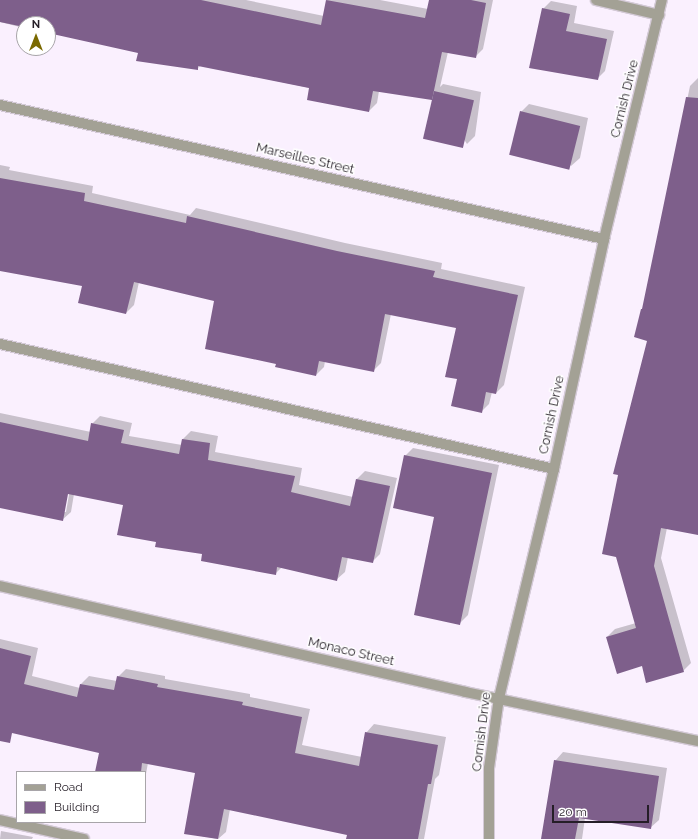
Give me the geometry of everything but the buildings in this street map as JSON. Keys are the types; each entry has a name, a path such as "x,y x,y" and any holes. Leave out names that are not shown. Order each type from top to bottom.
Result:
{"street":[{"path":"596,0 659,15"},
{"name":"Cornish Drive","path":"489,839 489,768 499,698 554,469 604,238 662,0"},
{"name":"Marseilles Street","path":"0,105 604,238"},
{"path":"0,344 554,469"},
{"name":"Monaco Street","path":"0,586 698,741"},
{"path":"0,820 84,839"}]}
